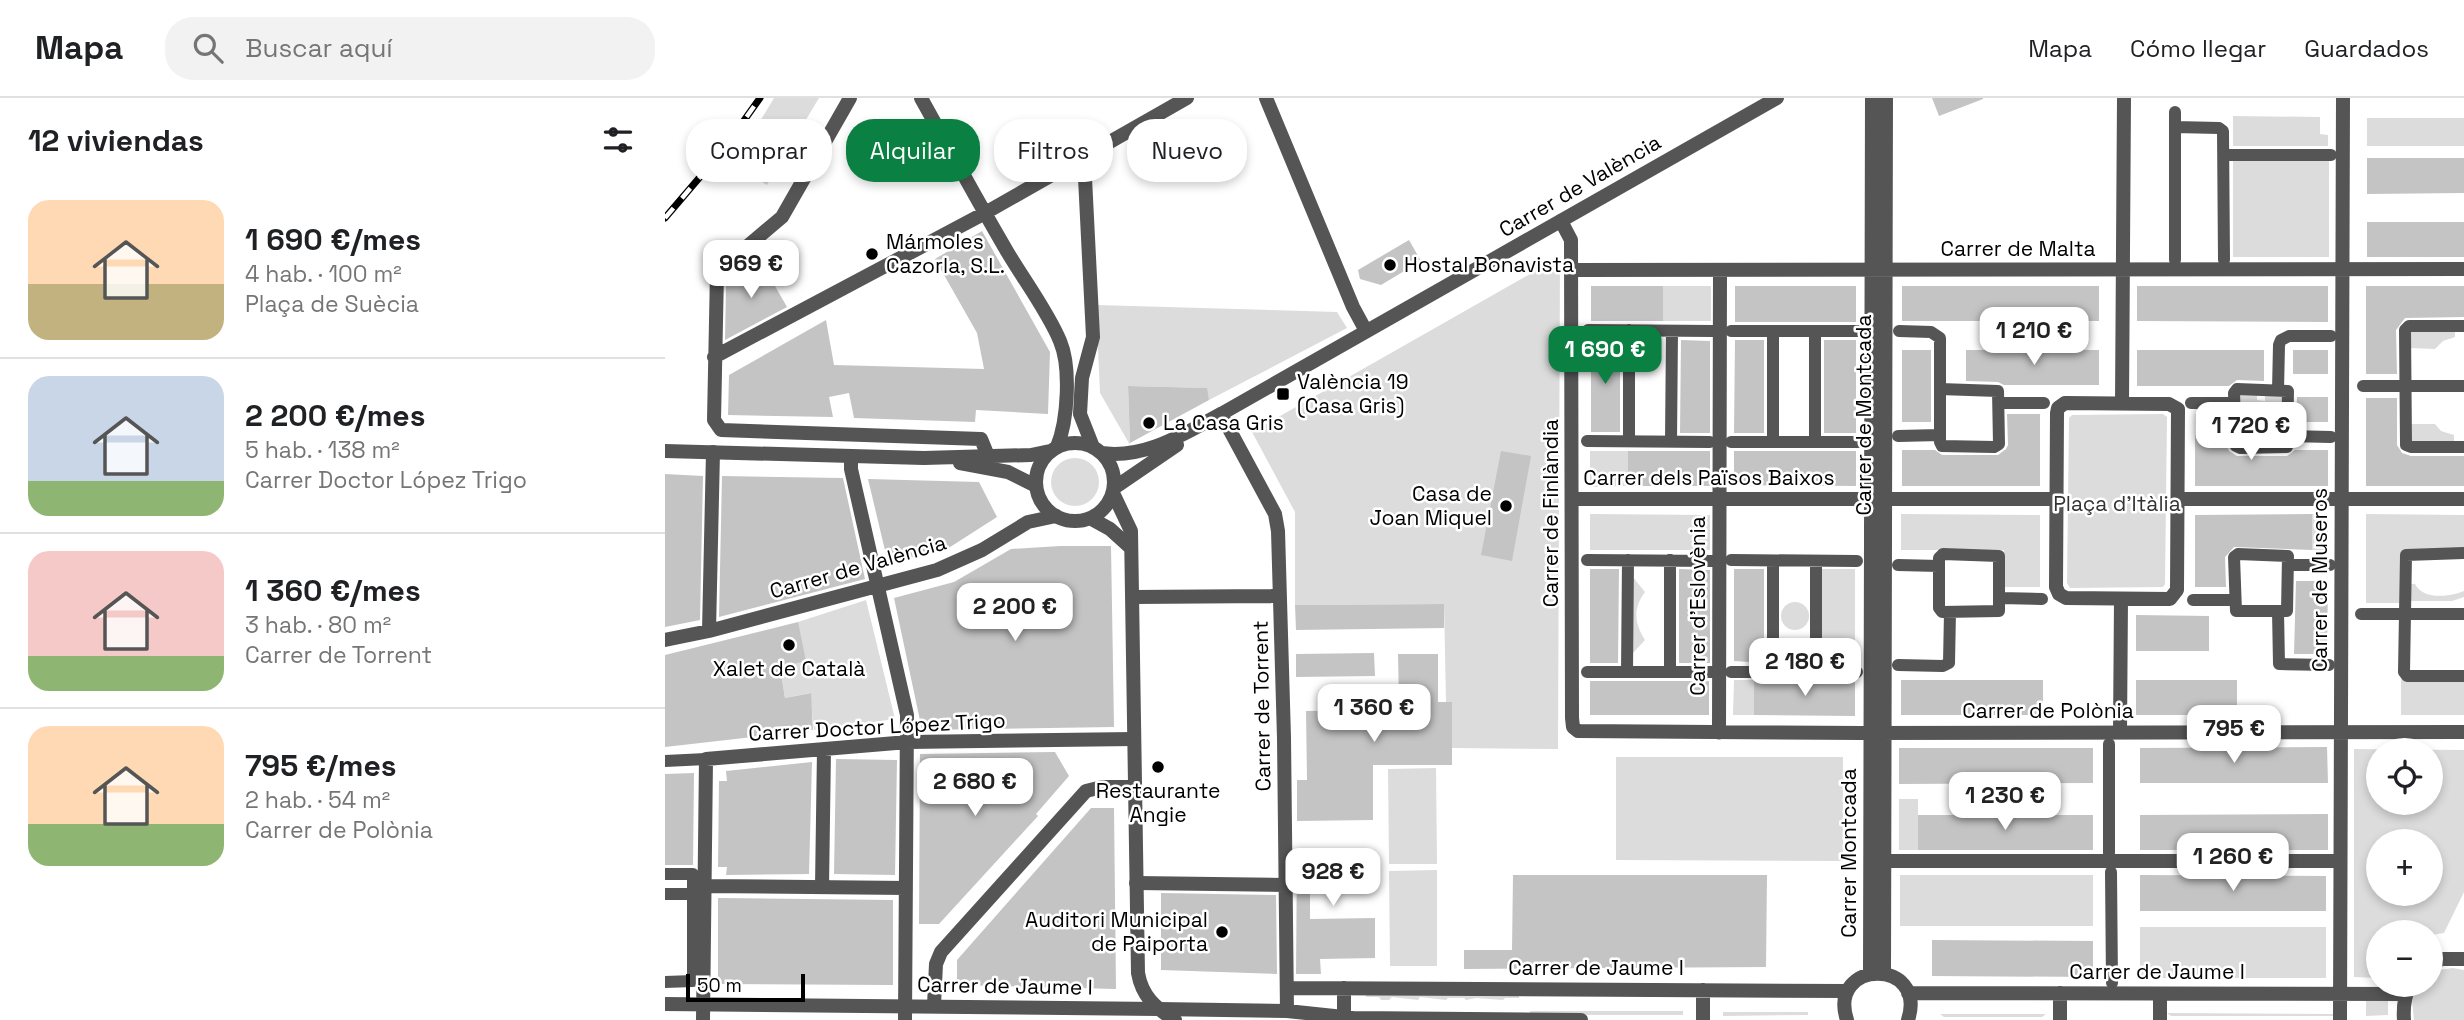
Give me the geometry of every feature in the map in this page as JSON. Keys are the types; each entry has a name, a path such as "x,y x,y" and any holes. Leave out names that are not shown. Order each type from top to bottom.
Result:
{"street":[{"path":"851,98 782,217 717,272 714,420 721,430 981,439 988,456"},
{"path":"921,98 1061,342 1066,367 1065,414 1062,435 1042,460 1037,471 1036,486 1040,501 1056,516 1068,520 1090,518 1104,508 1113,490"},
{"path":"1113,141 1188,98"},
{"path":"1266,98 1353,307 1366,331"},
{"name":"Carrer de València","path":"1097,450 1116,455 1154,448 1221,414 1777,98"},
{"name":"Carrer de Montcada","path":"1873,98 1879,270"},
{"name":"Carrer de Montcada","path":"1878,733 1879,270 1886,98"},
{"path":"2122,403 2124,98"},
{"name":"Carrer de Museros","path":"2340,1020 2343,98"},
{"path":"2175,112 2175,260"},
{"path":"2175,127 2222,129 2224,260"},
{"path":"2224,155 2331,155"},
{"path":"715,357 1041,182"},
{"path":"1085,182 1093,337 1082,378 1080,414 1097,450 1112,469 1113,490 1131,531 1138,973 1146,996 1158,1009 1175,1020"},
{"name":"Carrer de Finlàndia","path":"1561,221 1570,234 1571,270 1572,724"},
{"name":"Carrer de Malta","path":"1571,270 2464,270"},
{"name":"Carrer d'Eslovènia","path":"1719,733 1720,270"},
{"path":"2464,326 2407,327 2405,386 2407,446 2464,447"},
{"path":"1588,330 1713,331"},
{"path":"1629,330 1629,441"},
{"path":"1671,441 1672,331"},
{"path":"1731,331 1859,331"},
{"path":"1773,331 1773,442"},
{"path":"1815,331 1815,442"},
{"path":"1899,331 1931,332 1940,338 1940,389 1940,435 1941,444 1945,447 1997,446 2000,442 1999,393 1995,390 1940,389"},
{"path":"2278,390 2281,340 2289,336 2331,336"},
{"path":"2363,386 2464,386"},
{"path":"2237,390 2278,390 2288,393 2288,445 2284,448 2238,448 2234,444 2234,393 2237,390"},
{"path":"2000,403 2044,403"},
{"path":"2065,403 2122,403 2169,404 2178,409 2178,499 2175,594 2170,599 2066,598 2059,594 2056,587 2058,408 2065,403"},
{"path":"2192,403 2234,403"},
{"name":"Carrer de València","path":"1113,490 1221,414"},
{"name":"Carrer de Torrent","path":"1221,414 1275,514 1278,531 1284,725 1287,1011"},
{"path":"1898,436 1940,435"},
{"path":"2288,436 2331,437"},
{"path":"1587,441 1710,442"},
{"path":"665,451 924,458 1031,455 1075,442 1097,450"},
{"path":"1731,442 1858,442"},
{"path":"709,631 713,452"},
{"path":"851,456 851,469 907,715 905,1013"},
{"path":"924,458 1008,472 1036,486"},
{"name":"Carrer dels Països Baixos","path":"1571,499 2057,499"},
{"path":"2178,499 2464,499"},
{"name":"Carrer de València","path":"665,640 709,631 937,570 982,550 1028,522 1056,516"},
{"path":"1090,518 1110,529 1131,548"},
{"path":"2464,554 2406,555 2405,615 2405,675 2464,676"},
{"path":"1997,555 2000,598 1997,612 1942,612 1939,608 1940,556 1997,555"},
{"path":"2236,555 2284,555 2288,557 2288,565 2288,610 2237,611 2236,555"},
{"path":"1587,560 1714,561"},
{"path":"1627,672 1628,560"},
{"path":"1670,560 1670,672"},
{"path":"1731,560 1857,561"},
{"path":"1773,561 1773,672"},
{"path":"1816,561 1817,672"},
{"path":"1898,565 1939,566"},
{"path":"2288,565 2330,565"},
{"path":"1133,597 1280,596"},
{"path":"2000,598 2042,599"},
{"path":"2120,732 2121,599"},
{"path":"2193,600 2235,600"},
{"path":"2277,611 2279,663 2329,664"},
{"path":"1898,665 1943,666 1949,663 1950,612"},
{"path":"2361,614 2464,614"},
{"path":"1587,672 1713,672"},
{"path":"1731,672 1857,672"},
{"name":"Carrer de Polònia","path":"1572,724 1581,732 2464,732"},
{"name":"Carrer Montcada","path":"1877,973 1884,861 1878,733"},
{"name":"Carrer Montcada","path":"1877,973 1878,733"},
{"name":"Carrer Doctor López Trigo","path":"665,761 908,742 1134,740"},
{"path":"2109,744 2109,853"},
{"path":"822,887 824,749"},
{"path":"665,982 693,981 706,759"},
{"path":"935,1005 936,964 941,952 1086,791 1102,787 1135,787"},
{"path":"1884,861 2340,861"},
{"path":"2111,872 2112,983"},
{"path":"665,874 693,874 699,890 703,1020"},
{"path":"1136,883 1285,885"},
{"path":"665,894 699,890 906,888"},
{"path":"2443,959 2463,954"},
{"path":"1847,1020 1844,1001 1847,991 1853,983 1877,973 1894,977 1908,993 1911,1002 1908,1020"},
{"name":"Carrer de Jaume I","path":"1287,988 1847,991"},
{"path":"1344,988 1344,1019"},
{"path":"1703,990 1703,1020"},
{"name":"Carrer de Jaume I","path":"1908,993 2366,992"},
{"path":"2060,993 2060,1020"},
{"path":"2160,993 2160,1020"},
{"path":"2405,997 2403,1008 2405,1020"},
{"name":"Carrer de Jaume I","path":"665,1004 905,1013 935,1005 1287,1011 1344,1019 1581,1020"}],"green space":[{"path":"774,98 819,98 806,119 761,119"},
{"path":"2233,116 2320,117 2320,134 2328,135 2328,146 2233,146"},
{"path":"2367,118 2464,118 2464,146 2367,146"},
{"path":"2233,158 2329,158 2329,257 2233,257"},
{"path":"1560,257 1558,749 1452,748 1452,702 1446,702 1444,604 1295,605 1295,512 1252,432"},
{"path":"1663,286 1711,286 1711,321 1663,321"},
{"path":"1096,305 1337,312 1347,328 1209,400 1206,388 1128,386 1130,445 1100,393"},
{"path":"2002,328 2050,328 2049,344 2001,343"},
{"path":"2409,329 2455,330 2455,337 2443,341 2435,349 2409,348"},
{"path":"2238,393 2257,393 2257,400 2265,401 2265,393 2285,393 2285,414 2279,414 2278,422 2284,422 2284,443 2265,443 2265,436 2257,436 2257,443 2238,443 2238,422 2243,422 2243,414 2238,414"},
{"name":"Plaça d'Itàlia","path":"2163,414 2167,417 2165,584 2163,587 2070,588 2067,583 2069,418 2072,415"},
{"path":"2408,424 2435,424 2441,431 2454,435 2454,443 2408,443"},
{"path":"1590,451 1628,451 1628,486 1590,487"},
{"path":"1075,458 1092,465 1099,482 1092,499 1075,506 1058,499 1051,482 1058,465"},
{"path":"1590,514 1710,515 1710,550 1590,550"},
{"path":"1901,514 2040,515 2040,587 2004,587 2004,550 1901,550"},
{"path":"2312,514 2328,514 2328,550 2312,550"},
{"path":"2366,514 2464,515 2464,550 2402,550 2401,603 2366,603"},
{"path":"1820,569 1855,569 1855,661 1819,661"},
{"path":"1632,576 1645,592 1638,604 1636,616 1645,640 1632,654"},
{"path":"2409,584 2415,584 2430,595 2451,595 2464,591 2464,597 2452,601 2408,601"},
{"name":"Xalet de Català","path":"866,600 895,719 814,730 810,693 785,698 780,667 798,622"},
{"path":"1795,602 1805,606 1809,616 1805,626 1795,630 1785,626 1781,616 1785,606"},
{"path":"2401,679 2464,679 2464,715 2401,715"},
{"path":"1734,680 1754,680 1754,715 1733,715"},
{"path":"2354,749 2366,749 2366,815 2443,815 2443,750 2464,750 2464,892 2444,933 2443,920 2366,920 2366,978 2354,977"},
{"path":"1616,757 1843,757 1843,861 1616,860"},
{"path":"1436,768 1437,864 1389,864 1388,769"},
{"path":"1899,799 1918,799 1918,850 1899,850"},
{"path":"1437,870 1437,966 1390,966 1389,871"},
{"path":"1900,875 2093,875 2093,926 1900,926"},
{"path":"2140,927 2326,927 2326,978 2140,978"},
{"path":"2443,969 2464,970 2464,1020 2414,1020 2413,997 2443,997"},
{"path":"1366,993 1519,994 1519,998 1446,1000 1420,997 1418,1000 1392,997 1389,1000 1381,1000 1379,997 1366,997"},
{"path":"2366,997 2388,1000 2388,1015 2366,1016"},
{"path":"1530,1011 1683,1011 1683,1015 1530,1015"},
{"path":"1723,1012 1808,1012 1808,1015 1723,1016"},
{"path":"2167,1013 2336,1014 2171,1016"},
{"path":"1940,1014 2046,1014 2042,1017 1944,1017"}],"building":[{"path":"1932,98 1983,98 1983,99 1939,116"},
{"path":"2367,158 2464,158 2464,193 2367,194"},
{"path":"2367,222 2464,222 2464,257 2367,257"},
{"path":"982,231 1050,352 1048,414 976,410 975,422 854,418 849,393 829,397 833,417 728,415 729,375 826,320 834,365 984,369 977,333 935,259"},
{"name":"Hostal Bonavista","path":"1409,240 1421,261 1381,285 1360,279 1358,270"},
{"path":"759,258 787,307 725,340 726,286"},
{"path":"1591,286 1663,286 1663,321 1591,321"},
{"path":"1735,286 1856,286 1856,322 1735,322"},
{"path":"1902,286 2099,286 2099,321 1902,321"},
{"path":"2137,286 2328,286 2328,322 2137,321"},
{"path":"2366,286 2464,286 2464,317 2405,318 2396,330 2397,374 2366,374"},
{"path":"1591,339 1620,339 1620,432 1591,432"},
{"path":"1681,340 1710,341 1710,433 1680,433"},
{"path":"1735,340 1764,340 1764,433 1734,433"},
{"path":"1824,340 1856,340 1856,433 1824,433"},
{"path":"1902,350 1931,350 1931,422 1902,422"},
{"path":"1966,350 2099,350 2099,385 2004,385 1998,382 1966,381"},
{"path":"2137,350 2264,350 2264,381 2237,380 2229,386 2137,386"},
{"path":"2293,350 2328,350 2328,374 2293,374"},
{"name":"La Casa Gris","path":"1128,386 1207,388 1209,400 1130,443"},
{"path":"2297,397 2328,397 2328,422 2296,422"},
{"path":"2366,398 2397,398 2397,445 2402,453 2411,456 2464,456 2464,486 2366,486"},
{"path":"2007,414 2040,414 2040,486 1902,486 1902,450 1935,450 1942,455 1998,455 2008,445"},
{"path":"2195,414 2226,414 2227,447 2237,456 2287,456 2295,450 2328,450 2328,486 2195,486"},
{"name":"Casa de Joan Miquel","path":"1501,451 1531,456 1512,561 1481,555"},
{"path":"1628,451 1710,451 1710,486 1628,486"},
{"path":"1734,451 1856,451 1856,486 1734,485"},
{"path":"665,474 703,476 700,620 665,627"},
{"path":"722,476 843,478 865,579 719,617"},
{"path":"868,479 979,482 997,517 947,549 888,563"},
{"path":"2312,514 2312,550 2234,547 2225,557 2226,587 2195,587 2195,515"},
{"path":"1111,546 1114,727 922,730 894,598 954,582 1011,549"},
{"path":"1590,569 1619,569 1618,663 1590,663"},
{"path":"1679,569 1710,570 1710,663 1679,663"},
{"path":"1734,569 1764,569 1764,663 1734,661"},
{"path":"2296,581 2328,581 2327,654 2294,654"},
{"path":"1444,604 1444,628 1296,630 1295,605"},
{"path":"2136,615 2209,616 2209,651 2136,651"},
{"path":"798,622 806,661 780,667 785,698 811,693 813,730 665,747 665,655"},
{"path":"1374,653 1375,676 1296,677 1296,654"},
{"path":"1398,654 1438,654 1438,702 1452,702 1452,765 1373,765 1373,820 1297,821 1297,780 1307,780 1306,711 1390,710 1390,702 1399,702"},
{"path":"1901,680 2043,680 2043,715 1901,715"},
{"path":"2136,680 2237,680 2237,715 2136,715"},
{"path":"1590,681 1709,681 1709,715 1590,715"},
{"path":"1754,681 1855,681 1855,716 1754,715"},
{"path":"2327,747 2328,783 2140,783 2140,748"},
{"path":"1899,748 2093,748 2093,783 1899,784"},
{"path":"1055,752 1069,776 1036,814 1038,816 939,924 919,924 920,754"},
{"path":"836,759 897,760 895,875 834,874"},
{"path":"812,762 809,874 726,875 727,867 718,867 719,781 727,781 726,771"},
{"path":"694,773 693,865 665,865 665,774"},
{"path":"1091,808 1114,808 1116,989 957,985 957,960"},
{"path":"2328,814 2328,850 2140,850 2140,815"},
{"path":"1918,815 2093,815 2093,850 1918,850"},
{"path":"1375,850 1375,890 1310,890 1310,919 1375,918 1375,958 1320,959 1321,974 1296,974 1297,851"},
{"path":"1513,875 1767,875 1766,967 1464,969 1464,950 1512,950"},
{"path":"2140,875 2326,876 2326,911 2140,911"},
{"name":"Auditori Municipal de Paiporta","path":"1161,893 1276,895 1277,974 1161,970"},
{"path":"718,898 893,900 893,985 718,984"},
{"path":"1932,940 2093,941 2093,977 1932,976"}],"railway":[{"path":"665,218 723,150 760,98"}],"place":[{"name":"Mármoles Cazorla, S.L.","path":"872,254"},
{"name":"Hostal Bonavista","path":"1390,265"},
{"name":"València 19 (Casa Gris)","path":"1283,394"},
{"name":"La Casa Gris","path":"1149,423"},
{"name":"Casa de Joan Miquel","path":"1506,506"},
{"name":"Xalet de Català","path":"789,645"},
{"name":"Restaurante Angie","path":"1158,767"},
{"name":"Auditori Municipal de Paiporta","path":"1222,932"}]}
